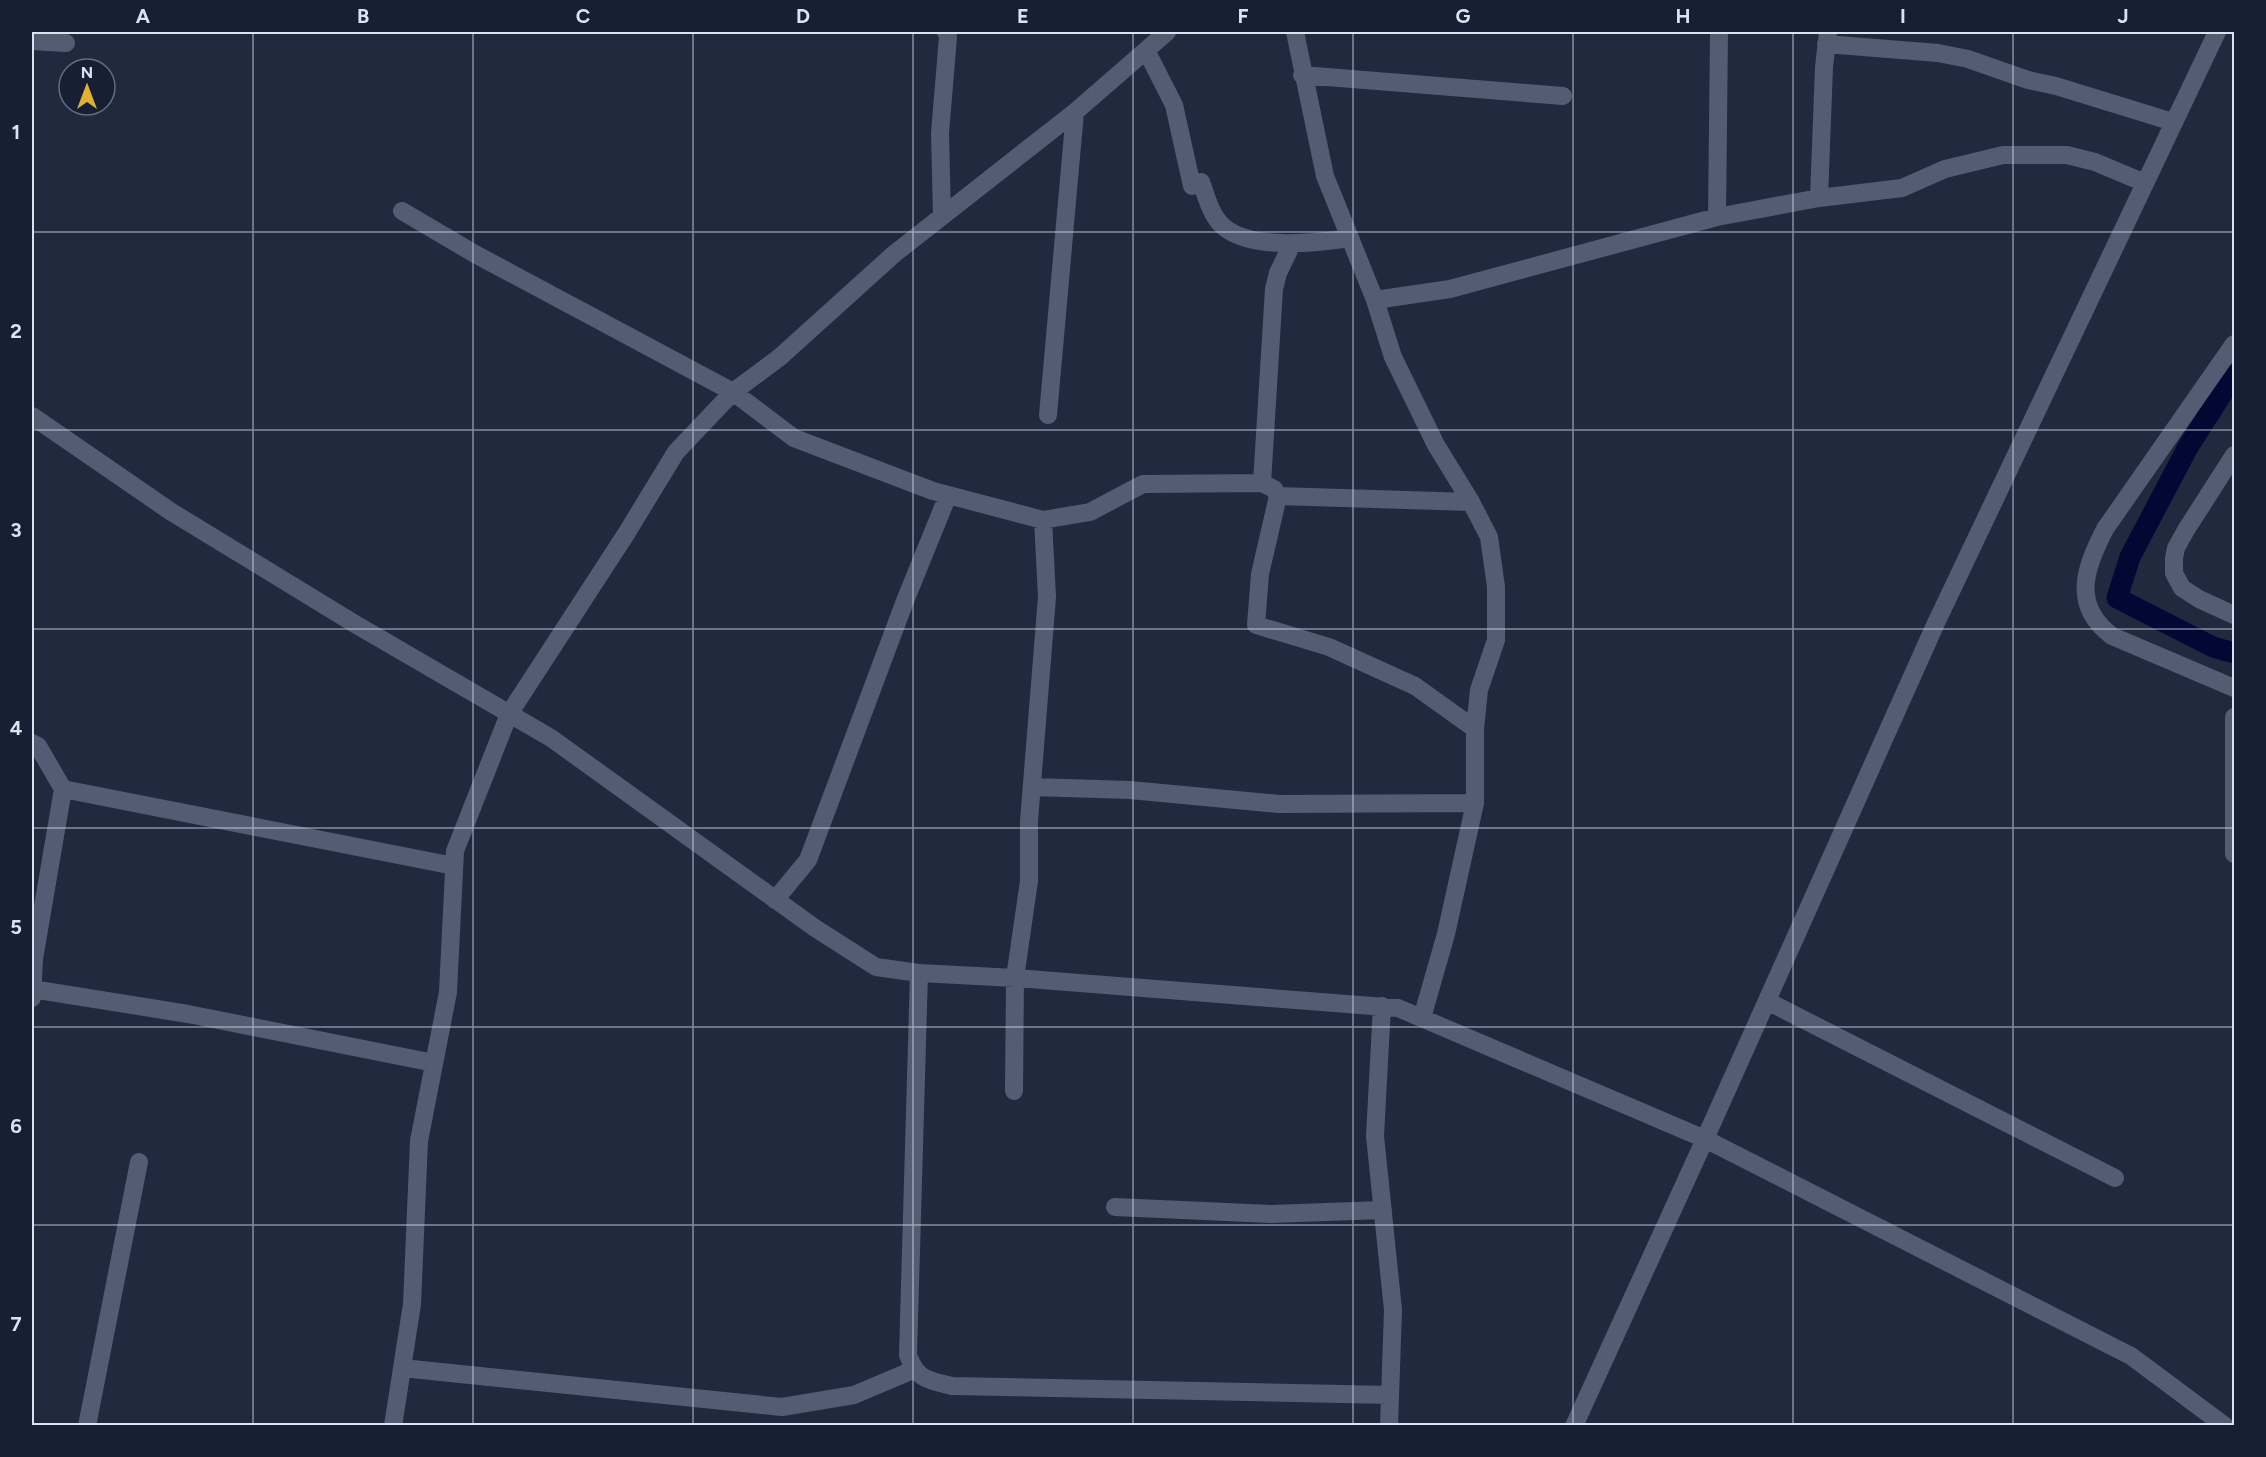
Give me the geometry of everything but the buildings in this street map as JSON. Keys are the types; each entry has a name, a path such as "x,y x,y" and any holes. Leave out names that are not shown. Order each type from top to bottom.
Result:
{"street":[{"path":"942,216 940,133 948,37 946,32"},
{"path":"393,1425 412,1304 419,1141 448,992 455,851 509,714 626,534 676,452 733,392 780,357 894,254 1075,112 1167,32"},
{"path":"1294,32 1325,176 1375,300 1393,357 1436,445 1471,502 1489,537 1496,587 1496,640 1479,690 1475,729 1475,803 1446,934 1422,1018"},
{"path":"1718,217 1719,32"},
{"path":"1574,1425 1936,623 2217,32"},
{"path":"1818,198 1827,38 1968,59 2028,80 2056,86 2174,122"},
{"path":"32,41 66,43"},
{"path":"1146,50 1174,105 1197,184 1211,211 1225,228 1257,240 1292,244 1311,244 1350,238"},
{"path":"1302,75 1563,96"},
{"path":"1048,415 1075,112"},
{"path":"1375,300 1450,289 1718,217 1818,198 1902,188 1946,169 2003,155 2067,155 2095,162 2145,183"},
{"path":"402,211 475,254 733,392 794,438 933,491 1044,520 1090,512 1143,484 1262,483 1274,489 1278,496 1260,574 1256,625 1329,647 1415,686 1475,729"},
{"path":"1262,483 1274,289 1278,273 1292,244"},
{"path":"2235,344 2105,529 2090,557 2085,580 2086,598 2092,616 2112,636 2235,688"},
{"path":"32,416 170,511 355,624 551,738 775,900 876,967 919,973 1015,978 1398,1008 1705,1139 2131,1356 2225,1425"},
{"path":"2235,455 2186,530 2176,548 2174,558 2174,573 2182,588 2199,599 2235,615"},
{"path":"775,900 808,860 904,601 948,495"},
{"path":"1278,496 1471,502"},
{"path":"1014,1091 1015,978 1029,881 1032,787 1047,597 1044,520"},
{"path":"2234,718 2235,854"},
{"path":"32,743 38,746 63,789 34,959 32,998"},
{"path":"1032,787 1130,790 1280,804 1475,803"},
{"path":"63,789 454,866"},
{"path":"919,973 908,1356 913,1370 929,1381 952,1386 1390,1395"},
{"path":"32,989 188,1014 434,1063"},
{"path":"1767,1001 2115,1178"},
{"path":"1383,1006 1375,1136 1393,1310 1389,1425"},
{"path":"87,1425 139,1162"},
{"path":"1115,1207 1272,1214 1383,1210"},
{"path":"402,1368 782,1407 854,1395 913,1370"}],"waterway":[{"path":"2234,375 2188,447 2130,557 2117,598 2213,647 2234,653"}]}
